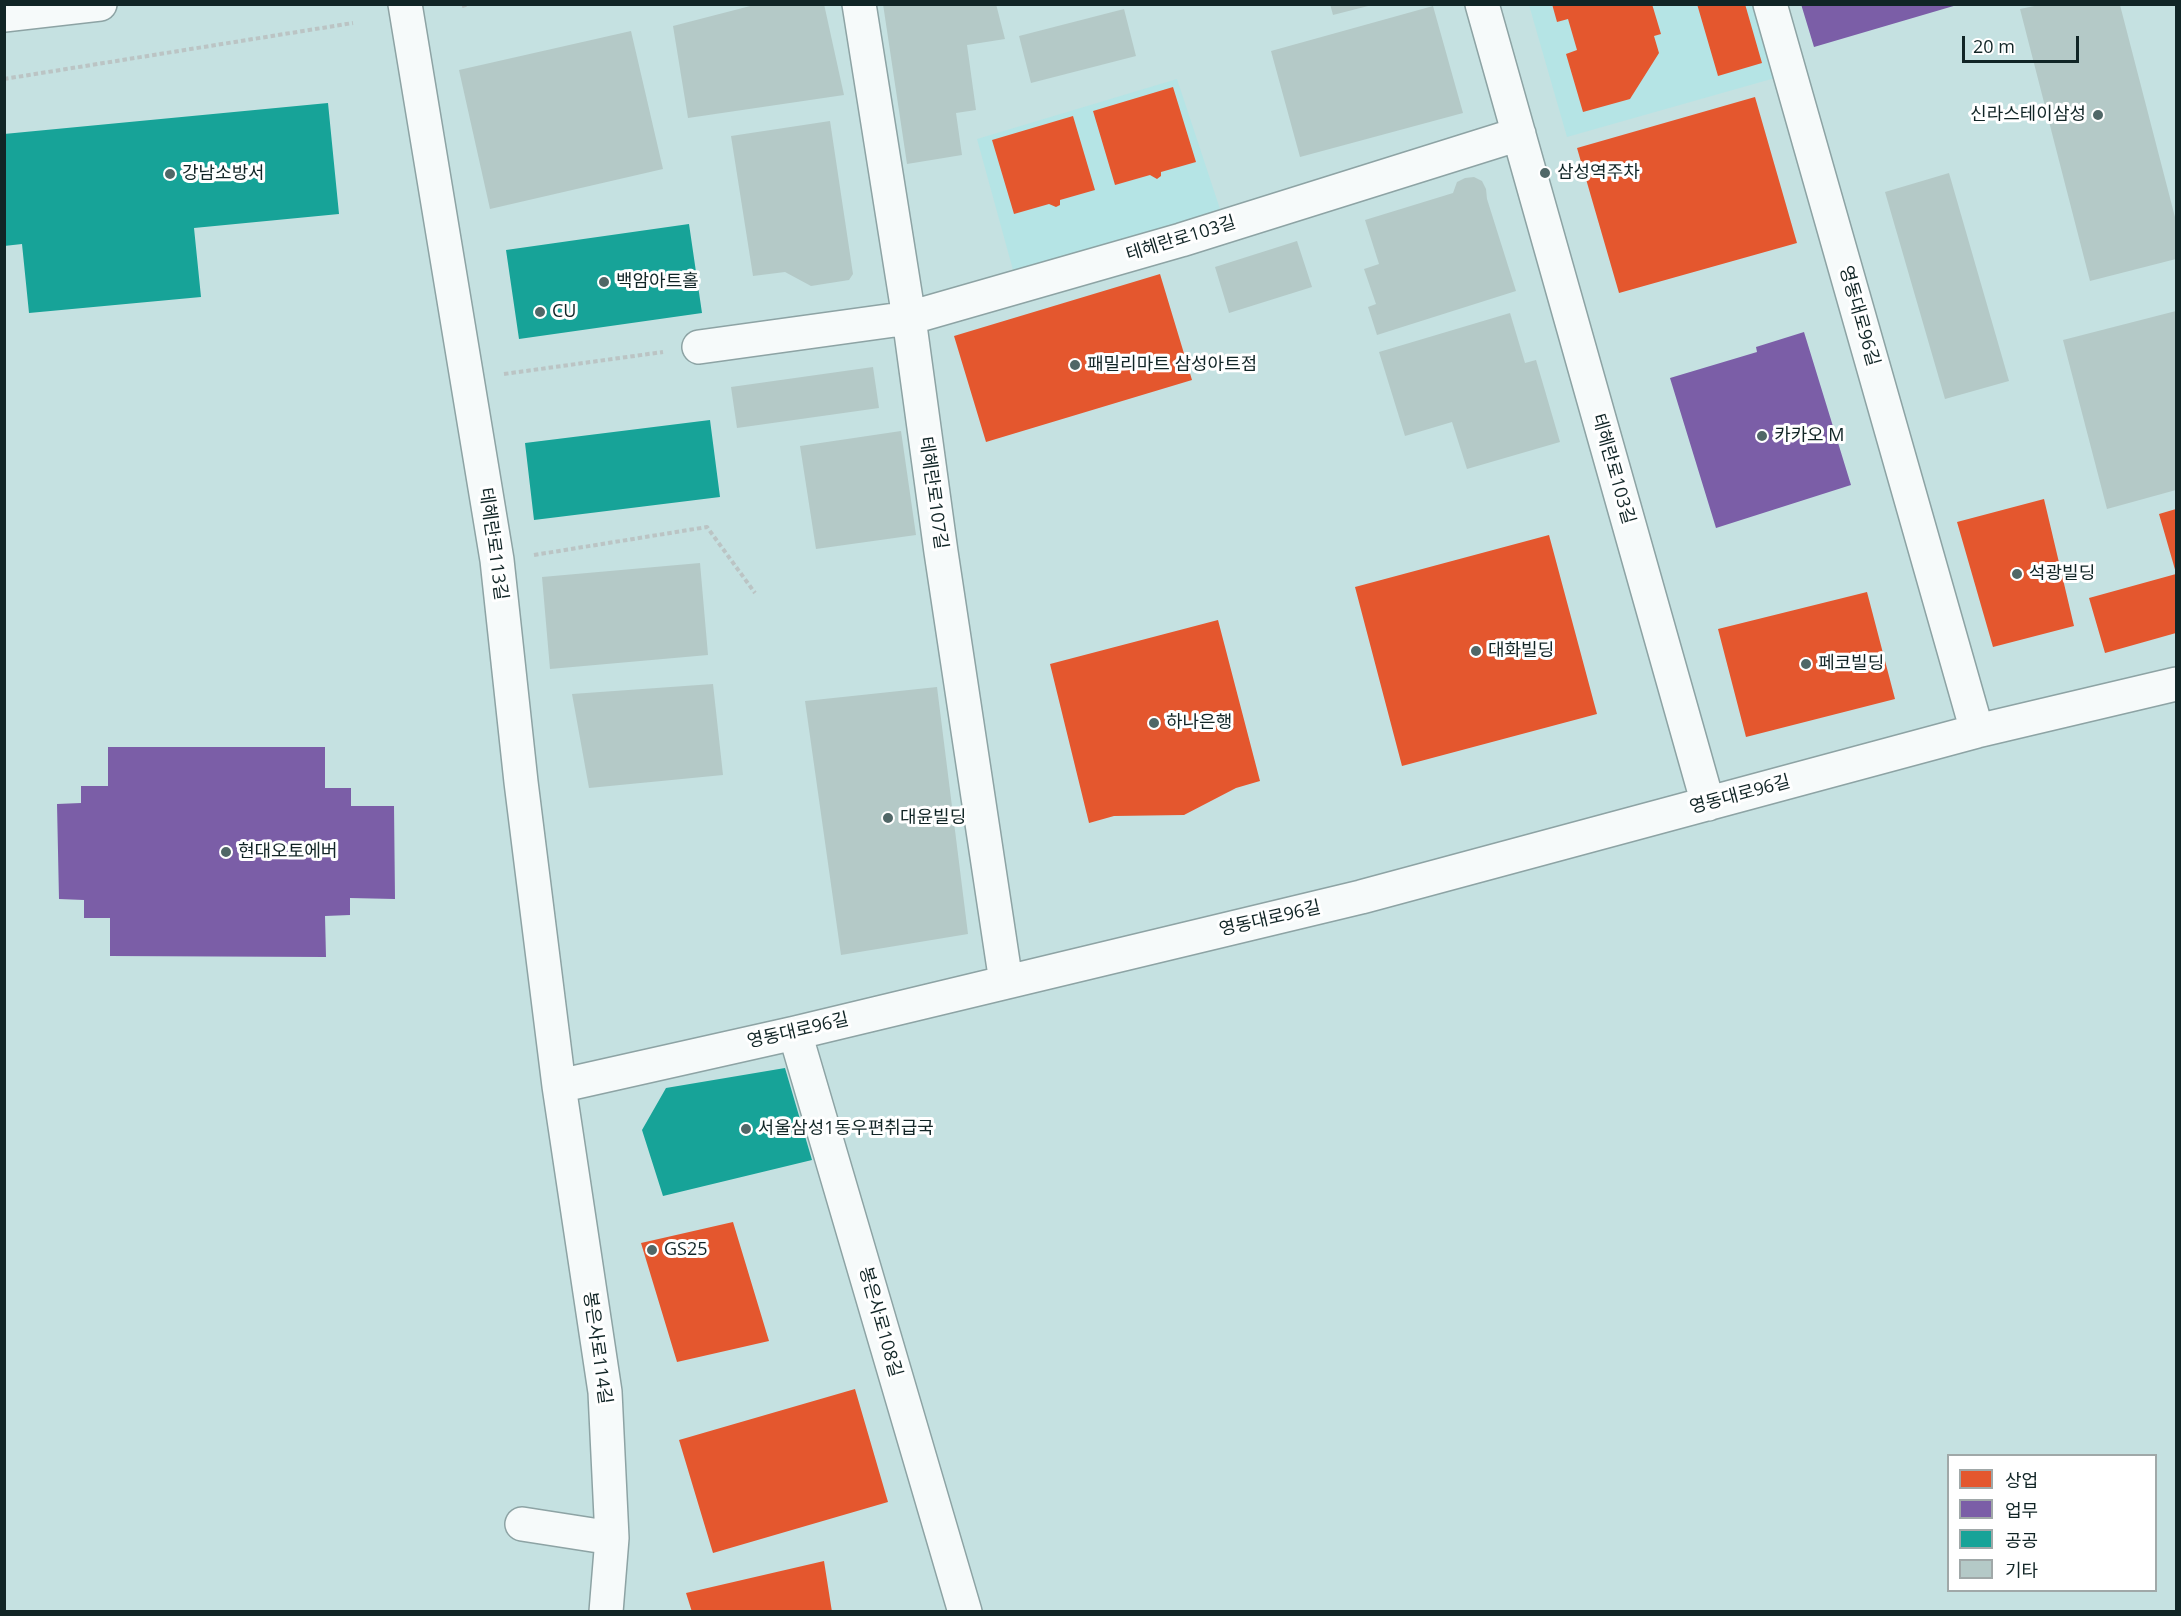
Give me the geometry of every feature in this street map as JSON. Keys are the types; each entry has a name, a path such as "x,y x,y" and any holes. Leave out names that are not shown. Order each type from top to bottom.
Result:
{"street":[{"path":"4,15 100,4"},
{"name":"테헤란로113길","path":"405,4 497,560 520,782 559,1086"},
{"name":"테헤란로107길","path":"859,4 909,318 941,552 1006,982"},
{"name":"테헤란로103길","path":"1482,4 1708,804"},
{"name":"영동대로96길","path":"1770,4 1977,731"},
{"name":"테헤란로103길","path":"699,348 909,318 1181,240 1519,134"},
{"name":"영동대로96길","path":"559,1086 795,1033 1360,897 1977,731 2176,684"},
{"name":"봉은사로108길","path":"795,1033 966,1611"},
{"name":"봉은사로114길","path":"559,1086 604,1392 612,1538 606,1611"},
{"path":"522,1524 612,1538"}],"path":[{"path":"462,6 470,4"},
{"path":"4,79 353,23"},
{"path":"468,379 699,348"},
{"path":"497,560 706,527 755,593"}],"shaded area":[{"path":"1529,5 1754,5 1775,78 1567,137"},
{"path":"1177,79 1221,212 1013,270 977,139"}],"building: 상업":[{"path":"1552,4 1652,4 1661,34 1654,36 1659,53 1630,99 1583,112 1566,54 1577,50 1568,19 1557,22"},
{"path":"1697,4 1745,4 1762,63 1718,76"},
{"path":"1173,87 1196,162 1161,172 1161,176 1157,179 1150,175 1115,185 1093,111"},
{"path":"1755,97 1797,243 1619,293 1577,148"},
{"path":"1073,116 1095,190 1060,200 1060,205 1056,207 1049,204 1014,214 992,140"},
{"path":"1160,274 1192,380 986,442 954,336"},
{"name":"석광빌딩","path":"2044,499 2074,626 1993,647 1957,522"},
{"path":"2176,509 2176,573 2159,514"},
{"name":"대화빌딩","path":"1549,535 1597,714 1402,766 1355,587"},
{"path":"2176,574 2176,633 2105,653 2089,598"},
{"name":"페코빌딩","path":"1867,592 1895,699 1746,737 1718,629"},
{"name":"하나은행","path":"1218,620 1260,781 1236,788 1184,815 1114,816 1089,823 1050,664"},
{"path":"733,1222 769,1341 677,1362 641,1243"},
{"path":"855,1389 888,1502 713,1553 679,1440"},
{"path":"824,1561 832,1612 692,1612 686,1593"}],"building: 업무":[{"path":"1801,4 1957,4 1957,5 1814,47"},
{"name":"카카오 M","path":"1804,332 1851,485 1716,528 1670,378 1757,352 1756,347"},
{"name":"현대오토에버","path":"108,747 325,747 325,788 351,788 351,806 394,806 395,899 350,898 350,915 325,916 326,957 110,956 110,918 84,918 84,900 59,899 57,804 81,803 81,786 108,786"}],"building: 공공":[{"name":"강남소방서","path":"328,103 339,214 194,228 201,297 29,313 22,244 4,246 4,134"},
{"name":"백암아트홀","path":"689,224 702,313 519,339 506,250"},
{"path":"710,420 720,497 534,520 525,443"},
{"path":"785,1068 812,1160 663,1196 642,1130 666,1088"}],"building: 기타":[{"path":"758,4 824,4 844,95 688,118 673,26"},
{"path":"883,4 996,4 1005,39 967,45 976,110 956,113 962,155 907,164"},
{"path":"1330,4 1372,4 1372,5 1333,15"},
{"name":"신라스테이삼성","path":"2039,5 2120,5 2176,221 2176,259 2090,281 2020,9"},
{"path":"1433,6 1463,113 1300,157 1271,51"},
{"path":"1124,9 1136,56 1031,83 1019,36"},
{"path":"631,31 663,169 490,209 459,70"},
{"path":"830,121 853,274 849,280 811,286 785,272 753,276 731,136"},
{"path":"1949,173 2009,381 1945,399 1885,192"},
{"path":"1474,177 1482,181 1486,189 1487,199 1516,291 1377,335 1368,307 1376,304 1364,269 1379,264 1365,220 1453,193 1457,182"},
{"path":"1297,241 1312,287 1229,313 1215,267"},
{"path":"2176,311 2176,490 2107,509 2063,340"},
{"path":"1510,313 1525,363 1536,360 1560,442 1467,469 1452,422 1405,436 1379,352"},
{"path":"873,367 879,408 737,428 731,387"},
{"path":"901,431 916,535 816,549 800,446"},
{"path":"700,563 708,655 550,669 542,577"},
{"path":"713,684 723,775 589,788 572,694"},
{"name":"대윤빌딩","path":"937,687 968,934 841,955 805,701"}],"place":[{"name":"신라스테이삼성","path":"2098,115"},
{"name":"삼성역주차","path":"1545,173"},
{"name":"강남소방서","path":"170,174"},
{"name":"백암아트홀","path":"604,282"},
{"name":"CU","path":"540,312"},
{"name":"패밀리마트 삼성아트점","path":"1075,365"},
{"name":"카카오 M","path":"1762,436"},
{"name":"석광빌딩","path":"2017,574"},
{"name":"대화빌딩","path":"1476,651"},
{"name":"페코빌딩","path":"1806,664"},
{"name":"하나은행","path":"1154,723"},
{"name":"대윤빌딩","path":"888,818"},
{"name":"현대오토에버","path":"226,852"},
{"name":"서울삼성1동우편취급국","path":"746,1129"},
{"name":"GS25","path":"652,1250"}]}
